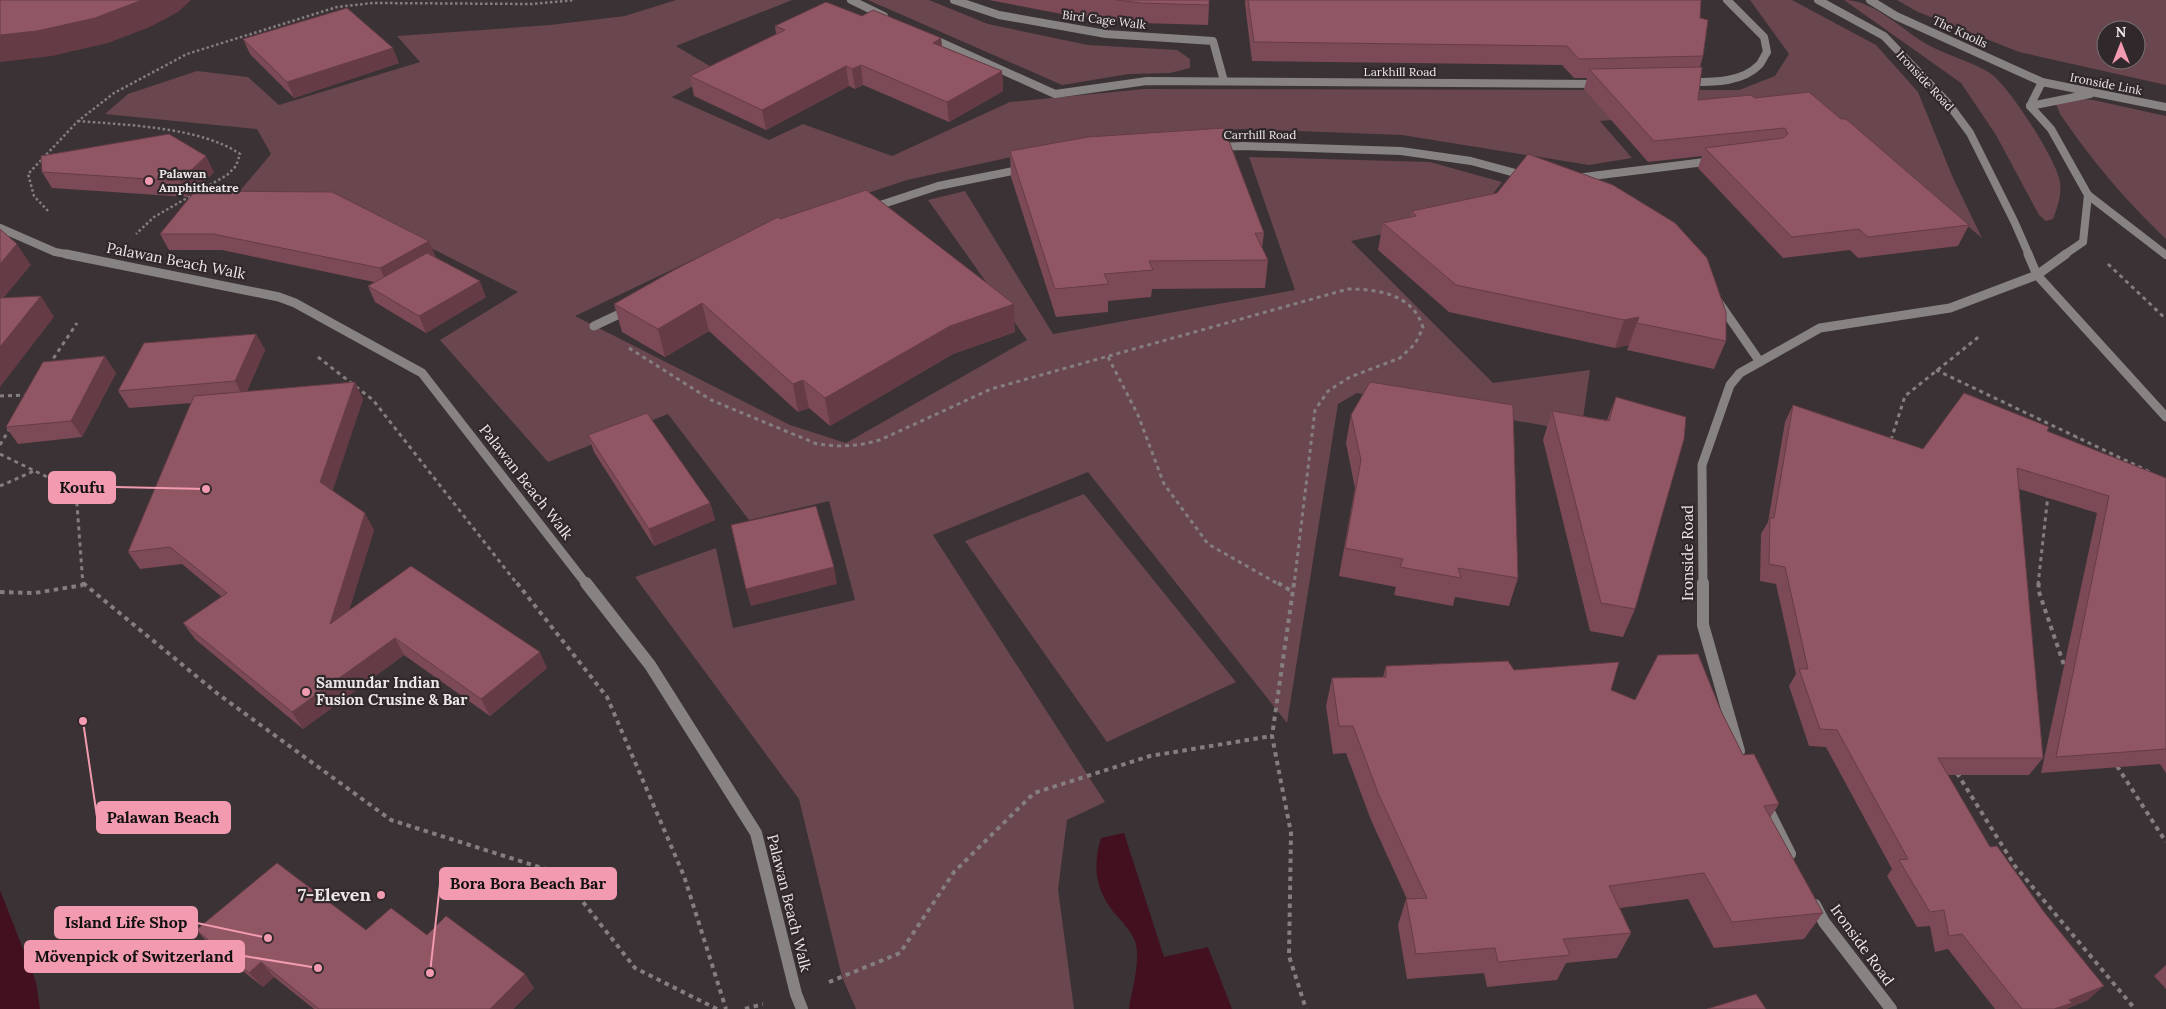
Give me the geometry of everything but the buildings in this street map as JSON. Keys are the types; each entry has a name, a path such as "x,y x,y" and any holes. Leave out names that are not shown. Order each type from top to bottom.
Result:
{"street":[{"path":"851,0 893,20"},
{"name":"Bird Cage Walk","path":"954,0 999,15 1106,34 1213,41 1224,81"},
{"path":"1684,82 1721,80 1743,74 1758,66 1767,52 1764,37 1727,0"},
{"name":"Ironside Road","path":"1818,0 1884,36 1947,102 1970,133 2014,221 2037,275"},
{"name":"The Knolls","path":"1870,0 1896,16 2042,82"},
{"name":"Larkhill Road","path":"919,33 1055,94 1147,81 1606,84"},
{"path":"2030,106 2042,82"},
{"name":"Ironside Link","path":"2042,82 2166,107"},
{"path":"2030,106 2096,93"},
{"path":"2030,106 2051,129 2088,195 2166,255"},
{"name":"Carrhill Road","path":"1214,148 1243,146 1401,151 1472,161 1538,179"},
{"path":"1567,180 1725,159"},
{"path":"865,210 938,186 1032,167"},
{"path":"2083,242 2088,195"},
{"name":"Palawan Beach Walk","path":"0,228 55,252 278,297 295,303 422,373 650,665 756,833 796,994 802,1009"},
{"name":"Ironside Road","path":"1743,760 1739,752 1703,625 1702,465 1730,385 1740,373 1820,328 1950,308 2037,275 2083,242"},
{"path":"2037,275 2166,416"},
{"path":"1706,287 1725,309 1760,362"},
{"path":"594,326 639,304"},
{"path":"1760,794 1794,863"},
{"name":"Ironside Road","path":"1811,897 1824,922 1891,1009"}],"path":[{"path":"52,215 34,196 28,174 78,121 114,93 187,54 336,7 372,3 532,4 575,0"},
{"path":"78,121 156,128 198,136 235,149 240,154 240,161 236,168 228,175 154,217 132,238"},
{"path":"2083,242 2166,318"},
{"path":"594,326 711,400 817,444 837,446 859,445 880,440 991,389 1348,289 1383,292 1400,298 1413,307 1420,317 1422,328 1415,344 1400,358 1350,377 1328,391 1315,410 1300,540 1272,736 1291,833 1289,956 1306,1009"},
{"path":"1888,449 1905,396 1970,341 1996,325 1974,298"},
{"path":"45,371 77,323"},
{"path":"313,353 373,400 608,697 684,876 726,1009"},
{"path":"1108,357 1138,415 1164,484 1208,544 1292,592"},
{"path":"1936,370 2157,476"},
{"path":"0,396 30,394 25,403"},
{"path":"0,445 15,420"},
{"path":"2066,454 2077,437"},
{"path":"0,454 76,491 83,585 218,694 391,820 560,874 635,968 717,1009"},
{"path":"0,486 34,471"},
{"path":"2049,487 2038,589 2066,670"},
{"path":"0,592 35,593 83,585"},
{"path":"825,983 900,954 954,872 1034,794 1150,756 1272,736"},
{"path":"2115,762 2166,842"},
{"path":"1952,766 2015,866 2135,1009"}],"shaded area":[{"path":"676,0 792,0 676,46 720,72 672,97 769,140 803,124 892,156 1010,102 1144,89 1739,90 1775,76 1789,54 1750,0 1792,0 1876,45 1918,92 1953,178 1982,238 1821,105 1600,121 1632,158 1589,165 1402,135 1240,129 1056,147 907,180 751,232 575,316 790,425 846,443 1027,340 928,200 965,191 1053,334 1295,290 1249,157 1430,162 1502,182 1478,213 1351,241 1493,383 1590,370 1581,432 1357,393 1338,404 1287,723 1088,472 933,535 1105,802 1067,820 1058,889 1074,1009 856,1009 842,977 799,799 635,577 716,548 733,628 855,600 829,501 749,520 668,414 548,462 440,340 518,292 338,201 239,192 271,154 257,129 105,114 128,94 197,71 248,77 279,105 420,62 397,36 550,25 625,16"},
{"path":"868,0 929,0 988,24 1088,45 1177,50 1190,59 1190,68 1170,73 1129,74 1062,85"},
{"path":"1844,0 1855,1 1875,9 1923,42 1982,68 1998,80 2019,106 2040,138 2055,167 2060,183 2060,193 2053,219 2046,221 2039,215 1996,135 1961,83"},
{"path":"1897,0 2166,0 2166,85 2099,70 2146,70 2146,20 2096,20 2096,69 2019,52 1918,12"},
{"path":"2074,98 2093,100 2166,116 2166,239 2110,180 2060,114 2056,104"},
{"path":"1084,494 1236,682 1107,742 965,541"},
{"path":"1124,833 1164,957 1208,947 1232,1009 1129,1009 1136,968 1136,944 1131,933 1104,898 1100,889 1097,870 1098,849 1101,838"},
{"path":"0,890 36,982 40,1009 0,1009"}],"place":[{"name":"Palawan Amphitheatre","path":"149,181"},
{"name":"Koufu","path":"206,489"},
{"name":"Samundar Indian Fusion Crusine & Bar","path":"306,692"},
{"name":"Palawan Beach","path":"83,721"},
{"name":"7-Eleven","path":"381,895"},
{"name":"Island Life Shop","path":"268,938"},
{"name":"Mövenpick of Switzerland","path":"318,968"},
{"name":"Bora Bora Beach Bar","path":"430,973"}]}
